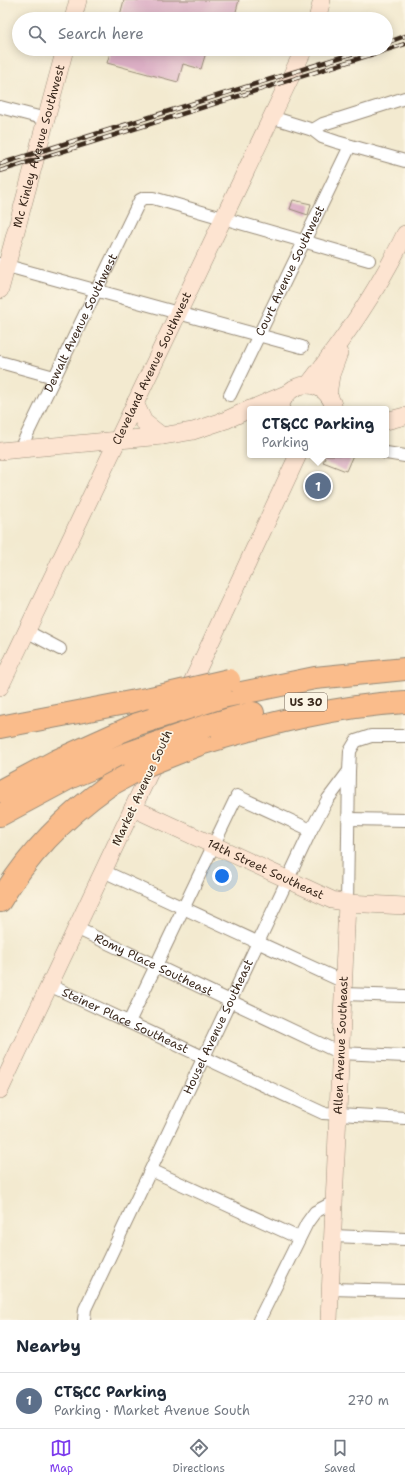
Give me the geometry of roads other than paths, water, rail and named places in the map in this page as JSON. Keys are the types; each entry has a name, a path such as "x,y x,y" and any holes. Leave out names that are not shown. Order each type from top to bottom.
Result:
{"highway":[{"name":"US 30","path":"0,790 56,761 138,724 225,689 405,668"},
{"path":"0,727 24,724 151,698 225,689"},
{"name":"US 30","path":"2,820 76,783 104,763 126,754 204,735 252,713 309,702 363,694 405,691"},
{"path":"0,901 24,864 40,844 74,812 108,786 204,735 261,726 318,713 405,702"}],"street":[{"path":"75,12 78,0"},
{"path":"319,12 322,0"},
{"name":"Mc Kinley Avenue Southwest","path":"0,290 3,265 63,56"},
{"name":"Cleveland Avenue Southwest","path":"0,687 28,632 135,403 301,56"},
{"path":"313,130 323,124 405,98"},
{"path":"0,107 46,119"},
{"path":"271,117 313,130 322,137 405,161"},
{"name":"Court Avenue Southwest","path":"230,395 260,336 350,146"},
{"name":"Dewalt Avenue Southwest","path":"20,449 137,203 143,198 153,198 223,218"},
{"path":"223,218 369,260"},
{"path":"308,385 345,336 390,266 405,234"},
{"path":"3,265 302,347"},
{"path":"334,405 331,376 345,336"},
{"path":"0,362 54,377"},
{"path":"257,406 288,392 295,387 308,385 321,389 334,405"},
{"path":"281,406 282,400 288,392"},
{"path":"135,403 144,422 162,436"},
{"path":"0,451 162,436 193,431 226,420 247,410"},
{"path":"226,420 247,421"},
{"path":"389,453 405,456"},
{"name":"Market Avenue South","path":"284,486 286,458"},
{"name":"Market Avenue South","path":"0,1090 284,486 293,470 297,458"},
{"path":"28,632 60,649"},
{"path":"349,771 350,750 357,740 375,735 405,736"},
{"name":"Allen Avenue Southeast","path":"330,1320 347,903 349,771"},
{"name":"Housel Avenue Southeast","path":"84,1320 84,1311 311,830 328,799 349,771"},
{"path":"129,1022 237,796 311,830"},
{"name":"14th Street Southeast","path":"133,808 327,898 347,903 405,906"},
{"path":"349,819 405,820"},
{"path":"103,871 258,943 344,988 405,996"},
{"name":"Romy Place Southeast","path":"76,928 340,1053"},
{"name":"Steiner Place Southeast","path":"49,985 323,1113 405,1118"},
{"path":"340,1053 405,1056"},
{"path":"151,1170 299,1238"},
{"path":"259,1320 307,1223 315,1212 334,1202"},
{"path":"333,1236 405,1238"},
{"path":"331,1289 405,1291"}],"railway":[{"path":"393,40 405,36"},
{"path":"393,48 405,44"},
{"path":"0,164 345,56"},
{"path":"0,171 367,56"}],"place":[{"name":"CT&CC Parking","path":"318,486"}]}
